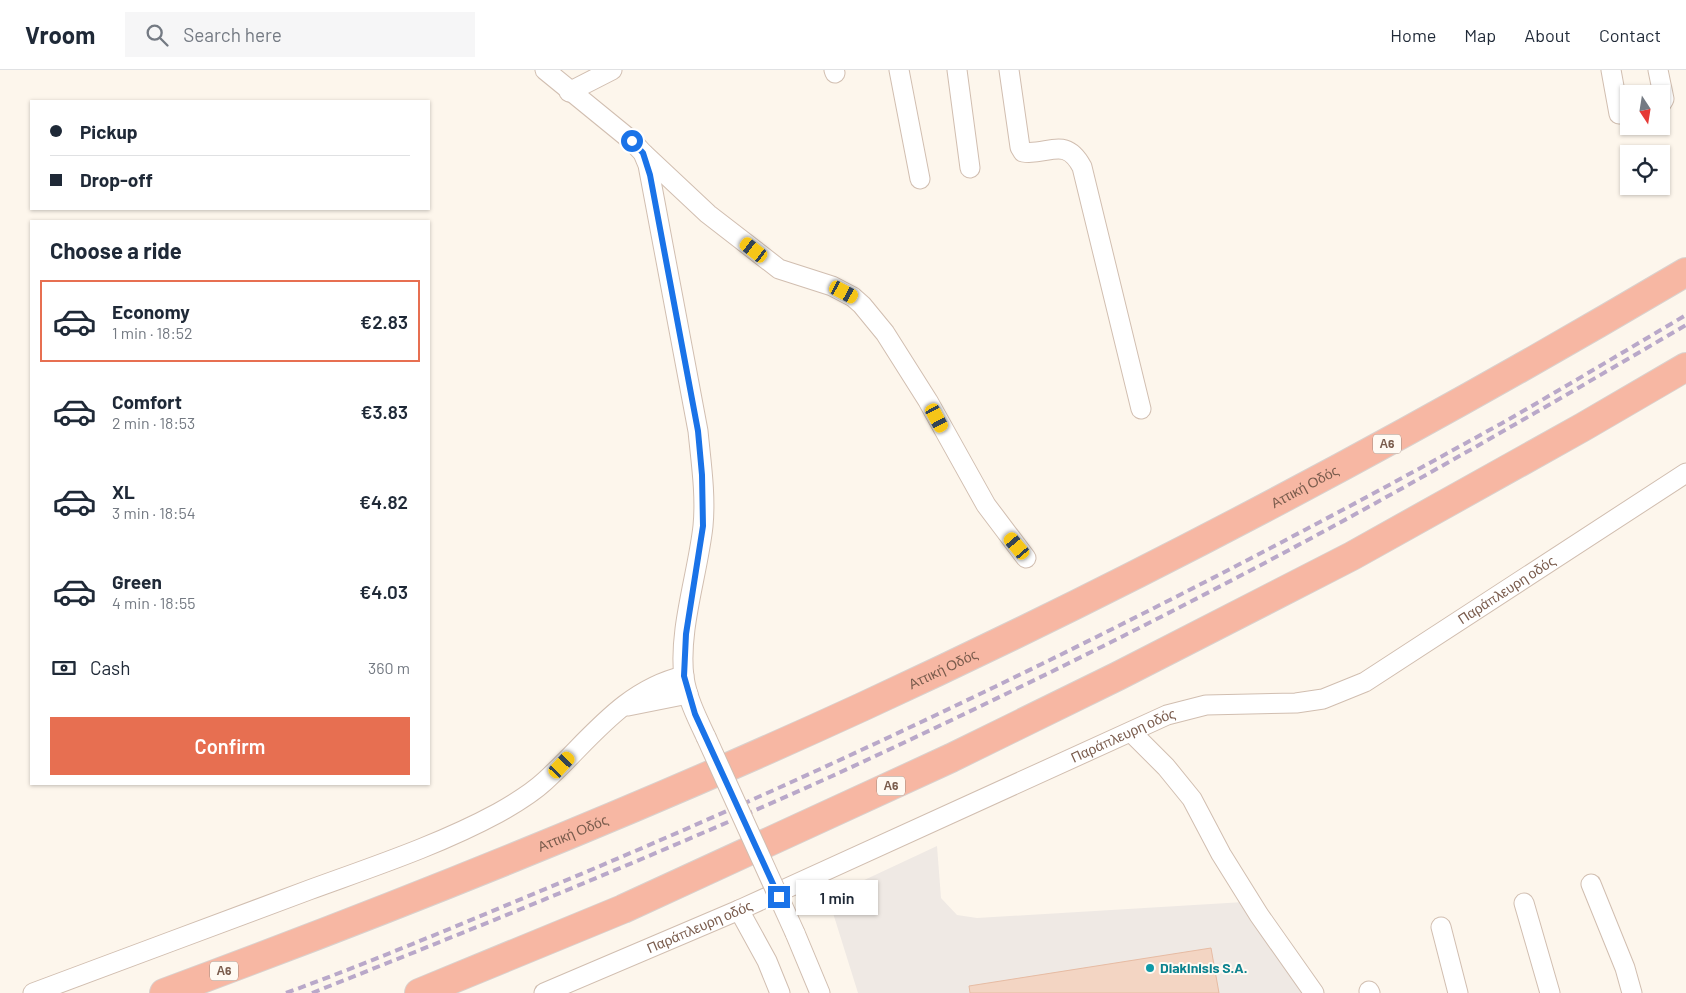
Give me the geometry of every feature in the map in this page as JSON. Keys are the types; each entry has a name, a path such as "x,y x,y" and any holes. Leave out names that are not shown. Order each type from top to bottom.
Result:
{"highway":[{"name":"Αττική Οδός","path":"164,993 284,948 595,823 861,707 1080,602 1314,483 1548,354 1686,272"},
{"name":"Α6","path":"419,993 623,909 952,758 1110,681 1361,551 1549,447 1686,366"}],"street":[{"path":"545,70 569,92 632,141 708,214 779,269 832,286 853,297 862,305 885,333 919,386 986,505 1026,558"},
{"path":"569,92 612,70"},
{"path":"899,70 920,179"},
{"path":"957,70 970,168"},
{"path":"1009,70 1020,147 1023,152 1032,153 1054,148 1066,150 1076,156 1082,167 1141,408"},
{"path":"1611,70 1620,114"},
{"path":"1658,70 1661,85"},
{"path":"643,153 652,186 685,358 698,431 702,475 703,526 686,634 684,676 688,694 706,737 795,933 820,993"},
{"name":"Παράπλευρη οδός","path":"544,993 739,910 1167,715 1206,705 1296,703 1323,699 1365,682 1686,473"},
{"path":"33,993 379,864 496,814 524,798 544,782 606,720 650,687 684,676"},
{"path":"625,707 688,694"},
{"path":"1131,732 1166,767 1192,799 1222,854 1259,915 1314,993"},
{"path":"1591,884 1625,968 1632,993"},
{"path":"1524,903 1550,993"},
{"path":"739,910 767,962 780,993"},
{"path":"1441,928 1458,993"}],"shaded area":[{"path":"937,846 941,898 957,915 977,918 1244,902 1304,993 858,993 828,897"}],"building":[{"name":"Diakinisis S.A.","path":"1211,948 1219,993 970,993 969,986"}],"railway":[{"path":"286,993 425,939 683,830 921,722 1039,665 1157,607 1389,485 1504,422 1686,315"},
{"path":"312,993 507,915 701,834 830,777 1028,683 1159,618 1352,516 1520,422 1686,325"}],"place":[{"name":"Diakinisis S.A.","path":"1150,968"}],"route":[{"path":"632,141 643,153 648,165 698,431 704,502 703,526 686,634 684,676 695,714 779,897"}]}
